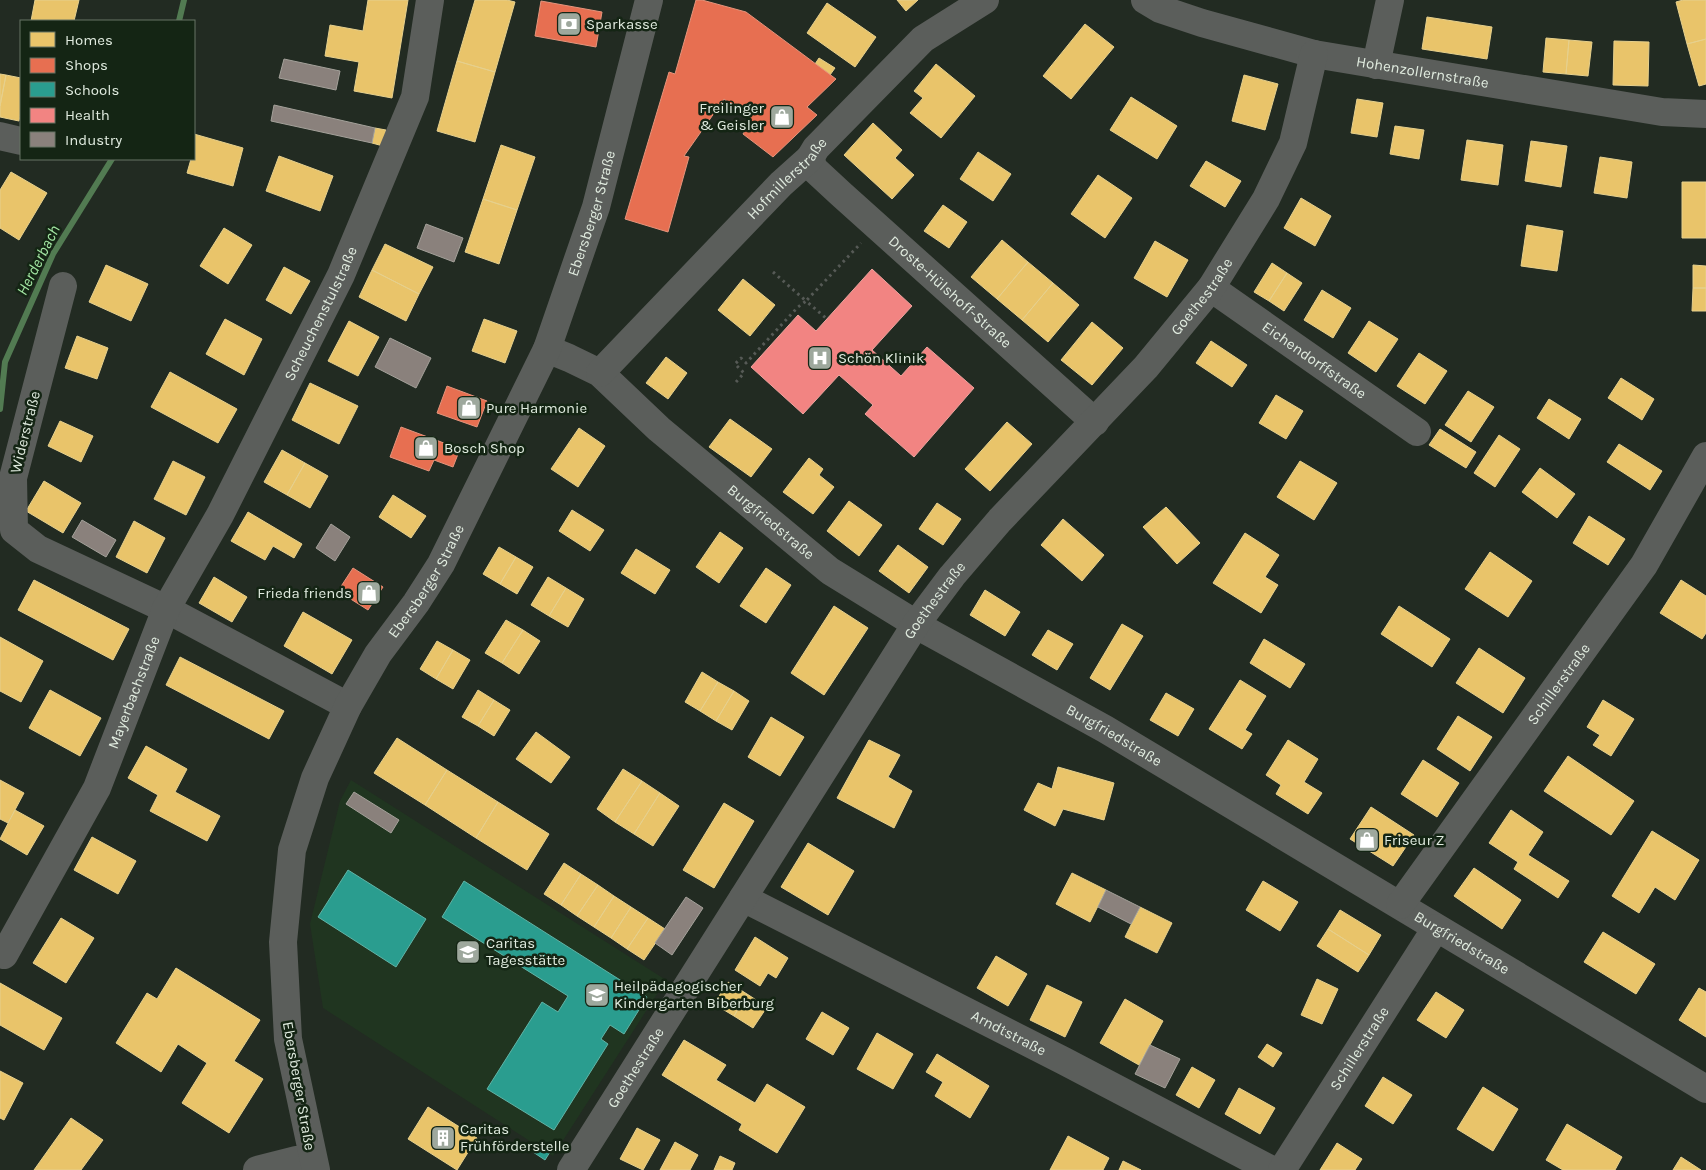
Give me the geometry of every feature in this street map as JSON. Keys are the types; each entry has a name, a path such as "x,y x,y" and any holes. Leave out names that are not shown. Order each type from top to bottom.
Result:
{"street":[{"name":"Scheuchenstulstraße","path":"166,609 220,514 341,275 415,98 430,0"},
{"name":"Ebersberger Straße","path":"314,1164 288,1039 283,942 292,850 315,778 348,706 378,654 416,603 440,564 546,349 596,207 649,0"},
{"name":"Hofmillerstraße","path":"600,373 781,184 810,158 816,148 923,38 985,0"},
{"name":"Hohenzollernstraße","path":"1145,0 1160,8 1202,23 1314,54 1662,112 1706,114"},
{"path":"1376,65 1390,0"},
{"name":"Goethestraße","path":"571,1170 916,624 952,576 1000,520 1146,367 1211,288 1266,199 1293,143 1314,54"},
{"path":"0,136 20,141"},
{"name":"Droste-Hülshoff-Straße","path":"810,158 814,169 935,280 1095,422"},
{"name":"Widerstraße","path":"63,286 13,478 14,530 38,549 166,609"},
{"name":"Eichendorffstraße","path":"1211,288 1418,432"},
{"name":"Burgfriedstraße","path":"546,349 600,373 659,429 830,571 916,624 1105,729 1706,1089"},
{"name":"Schillerstraße","path":"1400,905 1644,565 1706,456"},
{"path":"166,609 348,706"},
{"name":"Mayerbachstraße","path":"0,953 4,955 97,788 166,609"},
{"name":"Arndtstraße","path":"743,898 1064,1061 1272,1170"},
{"name":"Schillerstraße","path":"1282,1170 1436,928"},
{"path":"257,1170 296,1160 314,1164"}],"path":[{"path":"736,382 744,373 735,364 741,358 746,363 877,226"},
{"path":"773,272 827,320"}],"shaded area":[{"name":"Caritas Tagesstätte","path":"351,780 666,980 553,1156 323,1008 310,924 340,801"}],"building: Homes":[{"path":"35,0 79,0 74,20 31,20"},
{"path":"368,0 408,0 392,98 354,91 359,62 325,56 330,25 363,31"},
{"path":"475,0 507,0 515,2 495,72 457,61"},
{"path":"897,0 918,0 906,11"},
{"path":"1683,0 1706,0 1706,39 1687,44 1676,2"},
{"path":"827,3 876,37 855,67 807,33"},
{"path":"1427,17 1492,27 1487,59 1422,49"},
{"path":"1085,24 1114,47 1071,99 1043,76"},
{"path":"1546,38 1569,40 1566,74 1543,72"},
{"path":"1706,39 1706,84 1699,86 1687,44"},
{"path":"1569,40 1592,42 1588,76 1566,74"},
{"path":"1614,41 1649,42 1648,86 1613,85"},
{"path":"819,58 835,68 830,75 815,64"},
{"path":"457,61 495,72 475,142 437,131"},
{"path":"936,64 975,96 941,138 910,113 923,98 914,91"},
{"path":"0,74 6,75 0,106"},
{"path":"6,75 20,78 19,121 0,117 0,106"},
{"path":"1244,75 1278,84 1265,130 1232,121"},
{"path":"1131,97 1177,126 1157,159 1110,130"},
{"path":"1357,99 1383,103 1377,137 1351,133"},
{"path":"873,123 902,150 895,158 914,175 892,199 844,155"},
{"path":"1395,126 1424,130 1419,159 1390,154"},
{"path":"375,128 386,130 383,146 372,143"},
{"path":"195,134 243,148 233,186 187,173 191,160 195,160"},
{"path":"1467,140 1503,145 1498,185 1461,180"},
{"path":"1531,141 1567,146 1561,187 1525,181"},
{"path":"501,145 535,157 517,210 483,199"},
{"path":"978,152 1011,174 993,201 960,179"},
{"path":"279,156 333,176 320,211 266,191"},
{"path":"1600,157 1632,162 1627,198 1594,193"},
{"path":"1206,161 1241,181 1225,207 1190,186"},
{"path":"11,172 47,193 19,240 0,228 0,190"},
{"path":"1098,175 1132,198 1105,238 1071,214"},
{"path":"1682,182 1706,182 1706,238 1682,238"},
{"path":"1301,198 1331,216 1315,246 1284,228"},
{"path":"483,199 517,210 499,264 465,252"},
{"path":"943,205 967,222 949,248 924,231"},
{"path":"1527,225 1563,231 1557,271 1521,266"},
{"path":"224,228 252,245 228,284 200,266"},
{"path":"1002,240 1028,262 997,299 971,277"},
{"path":"1155,241 1188,260 1167,297 1134,278"},
{"path":"385,244 433,267 419,294 372,270"},
{"path":"1028,262 1053,283 1022,320 997,299"},
{"path":"1272,263 1287,273 1269,301 1254,292"},
{"path":"106,265 148,284 131,321 89,302"},
{"path":"1693,265 1706,266 1706,288 1693,288"},
{"path":"284,267 310,281 291,314 266,300"},
{"path":"372,270 419,294 406,321 359,297"},
{"path":"1287,273 1302,283 1284,311 1269,301"},
{"path":"743,279 775,305 750,336 718,310"},
{"path":"1053,283 1079,305 1048,342 1022,320"},
{"path":"1693,288 1706,288 1706,311 1692,311"},
{"path":"1322,290 1351,308 1333,338 1304,320"},
{"path":"225,319 262,339 244,375 206,354"},
{"path":"484,319 517,331 505,363 472,351"},
{"path":"349,321 379,337 358,376 328,361"},
{"path":"1369,321 1398,339 1376,372 1348,353"},
{"path":"1092,322 1123,348 1092,385 1061,360"},
{"path":"77,336 108,348 97,379 65,368"},
{"path":"1211,341 1247,365 1232,387 1196,363"},
{"path":"1419,353 1447,371 1425,404 1397,386"},
{"path":"666,357 687,373 668,399 646,383"},
{"path":"170,372 237,409 218,443 151,407"},
{"path":"1621,378 1654,399 1642,420 1608,398"},
{"path":"310,383 358,406 339,444 292,420"},
{"path":"1468,391 1494,407 1471,442 1445,425"},
{"path":"1276,395 1303,411 1286,439 1259,423"},
{"path":"1549,399 1581,419 1569,439 1537,418"},
{"path":"730,419 772,449 751,477 709,447"},
{"path":"60,421 93,436 81,462 48,446"},
{"path":"1007,422 1032,444 990,491 965,469"},
{"path":"579,428 605,446 578,487 551,469"},
{"path":"1440,429 1476,452 1466,468 1429,445"},
{"path":"1499,435 1520,449 1495,487 1474,473"},
{"path":"1619,444 1662,471 1650,490 1607,462"},
{"path":"282,450 305,463 287,495 264,482"},
{"path":"809,458 823,469 819,475 834,487 813,514 783,492"},
{"path":"173,461 205,477 186,515 154,499"},
{"path":"1300,461 1337,483 1314,520 1277,497"},
{"path":"305,463 328,476 310,508 287,495"},
{"path":"1540,468 1575,494 1557,518 1522,492"},
{"path":"44,481 81,503 63,533 26,511"},
{"path":"393,495 426,516 411,538 379,517"},
{"path":"849,501 882,525 859,556 827,531"},
{"path":"937,503 961,519 943,545 919,529"},
{"path":"1166,507 1200,543 1177,564 1143,527"},
{"path":"572,510 604,530 590,551 559,531"},
{"path":"248,512 302,544 294,558 273,546 265,560 231,541"},
{"path":"1589,516 1625,539 1608,565 1573,543"},
{"path":"1063,519 1104,555 1082,581 1041,545"},
{"path":"134,521 165,538 147,573 116,557"},
{"path":"720,532 743,548 719,583 696,567"},
{"path":"1245,533 1279,555 1265,577 1278,585 1261,613 1213,583"},
{"path":"898,545 928,567 909,593 879,571"},
{"path":"499,547 516,557 500,584 483,574"},
{"path":"636,549 670,570 655,594 621,573"},
{"path":"1490,552 1532,581 1508,617 1465,589"},
{"path":"516,557 533,567 517,594 500,584"},
{"path":"766,568 791,585 766,623 740,606"},
{"path":"214,577 247,597 232,622 199,603"},
{"path":"548,577 566,588 549,616 531,605"},
{"path":"34,580 129,629 113,660 18,610"},
{"path":"1681,580 1706,596 1706,633 1702,639 1660,613"},
{"path":"566,588 584,599 568,627 549,616"},
{"path":"985,590 1020,612 1005,636 970,615"},
{"path":"834,606 868,628 824,695 791,673"},
{"path":"1399,606 1450,639 1432,667 1381,634"},
{"path":"303,612 352,640 332,674 284,646"},
{"path":"506,620 523,630 502,663 485,653"},
{"path":"1122,624 1143,636 1110,690 1090,678"},
{"path":"523,630 540,641 519,674 502,663"},
{"path":"1048,630 1073,644 1057,670 1032,655"},
{"path":"0,637 43,661 21,702 0,691"},
{"path":"1264,639 1305,664 1290,688 1250,663"},
{"path":"437,641 453,650 436,679 420,669"},
{"path":"1479,648 1525,678 1503,713 1456,683"},
{"path":"453,650 470,660 453,689 436,679"},
{"path":"180,657 284,711 269,739 166,685"},
{"path":"702,672 718,682 700,711 685,702"},
{"path":"1240,680 1266,696 1245,730 1252,734 1242,749 1209,729"},
{"path":"718,682 734,691 716,721 700,711"},
{"path":"50,690 101,718 80,756 29,728"},
{"path":"478,690 494,700 478,726 462,717"},
{"path":"734,691 749,701 732,730 716,721"},
{"path":"1166,693 1194,709 1178,736 1150,720"},
{"path":"494,700 510,710 494,736 478,726"},
{"path":"1603,700 1634,719 1611,756 1593,745 1600,735 1587,727"},
{"path":"1458,716 1492,737 1470,771 1437,749"},
{"path":"771,717 804,737 780,776 748,757"},
{"path":"536,732 570,757 551,783 516,759"},
{"path":"397,738 447,770 425,805 374,773"},
{"path":"869,740 900,755 888,777 912,791 894,828 837,798"},
{"path":"1288,740 1318,759 1304,782 1322,793 1308,814 1276,794 1281,785 1266,775"},
{"path":"146,746 187,769 175,792 220,816 207,841 150,811 158,795 128,778"},
{"path":"1568,756 1634,801 1611,835 1544,791"},
{"path":"1423,760 1459,783 1437,817 1401,794"},
{"path":"1058,767 1114,783 1104,820 1063,809 1055,826 1024,810 1038,783 1052,789"},
{"path":"623,769 642,781 615,822 597,809"},
{"path":"447,770 498,802 476,838 425,805"},
{"path":"0,780 24,793 8,823 0,819"},
{"path":"642,781 660,793 634,834 615,822"},
{"path":"660,793 679,806 653,846 634,834"},
{"path":"498,802 549,834 527,870 476,838"},
{"path":"724,803 754,821 714,888 683,870"},
{"path":"1371,807 1414,835 1393,866 1350,839"},
{"path":"15,810 44,826 27,855 0,839"},
{"path":"1511,810 1543,832 1528,855 1569,881 1558,898 1514,869 1518,862 1489,843"},
{"path":"1652,831 1699,860 1675,900 1655,887 1639,913 1612,896"},
{"path":"92,837 136,861 118,894 74,870"},
{"path":"808,843 854,871 828,915 781,887"},
{"path":"564,863 581,874 561,905 544,894"},
{"path":"1474,868 1521,900 1502,929 1454,896"},
{"path":"1072,873 1106,890 1090,922 1056,904"},
{"path":"581,874 598,885 577,916 561,905"},
{"path":"1263,881 1298,902 1280,931 1246,910"},
{"path":"598,885 614,896 594,927 577,916"},
{"path":"614,896 631,907 611,938 594,927"},
{"path":"631,907 648,918 627,949 611,938"},
{"path":"1140,907 1172,923 1157,953 1125,937"},
{"path":"1340,910 1381,935 1369,955 1328,929"},
{"path":"61,918 94,938 66,983 33,963"},
{"path":"648,918 665,929 644,960 627,949"},
{"path":"1328,929 1369,955 1358,972 1317,946"},
{"path":"1603,932 1655,964 1636,994 1584,962"},
{"path":"755,937 788,958 776,978 768,973 760,986 735,970"},
{"path":"996,956 1027,974 1008,1006 977,988"},
{"path":"176,968 260,1020 234,1061 263,1079 229,1133 182,1103 207,1063 178,1044 161,1072 116,1043 147,993 157,999"},
{"path":"1317,979 1338,989 1322,1024 1301,1015"},
{"path":"728,982 747,994 734,1016 714,1004"},
{"path":"0,983 62,1018 44,1050 0,1025"},
{"path":"1047,985 1082,1002 1065,1037 1030,1020"},
{"path":"1699,988 1706,992 1706,1037 1679,1020"},
{"path":"1436,992 1464,1010 1446,1038 1417,1020"},
{"path":"747,994 767,1007 753,1028 734,1016"},
{"path":"1125,999 1163,1021 1139,1065 1100,1043"},
{"path":"822,1012 849,1028 833,1055 806,1039"},
{"path":"877,1033 913,1054 893,1089 857,1069"},
{"path":"684,1040 726,1065 716,1080 755,1103 767,1084 805,1107 777,1153 739,1130 742,1124 662,1075"},
{"path":"1267,1044 1282,1053 1273,1067 1258,1057"},
{"path":"937,1054 989,1086 970,1118 935,1096 943,1082 926,1072"},
{"path":"1192,1067 1215,1080 1199,1108 1176,1095"},
{"path":"0,1071 23,1083 4,1120 0,1118"},
{"path":"1383,1077 1412,1095 1393,1124 1365,1106"},
{"path":"1483,1087 1518,1109 1493,1151 1457,1129"},
{"path":"1239,1088 1275,1108 1260,1134 1225,1114"},
{"name":"Caritas Frühförderstelle","path":"428,1107 477,1138 457,1170 408,1139"},
{"path":"71,1118 103,1140 81,1170 34,1170"},
{"path":"1567,1124 1622,1157 1615,1170 1563,1170 1546,1160"},
{"path":"637,1128 660,1140 643,1170 620,1159"},
{"path":"1068,1136 1109,1158 1103,1170 1050,1170"},
{"path":"675,1142 698,1155 690,1170 660,1170"},
{"path":"1337,1143 1362,1159 1355,1170 1320,1170"},
{"path":"720,1156 735,1163 732,1170 714,1170"},
{"path":"1681,1157 1701,1170 1673,1170"},
{"path":"1123,1161 1141,1170 1119,1170"}],"building: Shops":[{"name":"Freilinger & Geisler","path":"696,0 746,12 836,79 807,107 817,115 773,157 743,134 751,119 724,99 684,156 689,157 668,232 625,219 669,72 675,74"},
{"name":"Sparkasse","path":"541,1 602,12 596,47 535,36"},
{"path":"447,386 487,401 477,427 437,413"},
{"path":"401,427 460,449 453,467 434,460 429,471 390,457"},
{"path":"353,568 383,587 368,610 338,591"}],"building: Schools":[{"path":"348,870 426,919 396,967 318,917"},
{"path":"464,881 647,997 624,1034 610,1025 601,1039 608,1044 554,1130 487,1089 542,1002 558,1012 568,996 442,917"},
{"path":"537,1144 550,1152 545,1160 533,1152"}],"building: Health":[{"name":"Schön Klinik","path":"872,269 912,306 872,350 901,376 927,347 974,388 914,457 865,414 873,405 839,375 803,414 751,367 798,315 816,331"}],"building: Industry":[{"path":"284,59 340,71 336,90 279,78"},
{"path":"274,105 375,128 372,143 271,121"},
{"path":"426,224 463,238 454,262 417,248"},
{"path":"390,338 431,358 416,388 375,367"},
{"path":"82,520 116,540 106,557 72,537"},
{"path":"331,524 350,537 335,561 316,548"},
{"path":"354,792 399,820 391,833 346,804"},
{"path":"1106,890 1140,907 1131,924 1098,907"},
{"path":"686,897 703,908 672,955 655,943"},
{"path":"1150,1045 1180,1059 1165,1088 1135,1074"}],"waterway":[{"name":"Herderbach","path":"179,20 184,0"},
{"name":"Herderbach","path":"0,409 5,362 53,254 111,160"}],"place":[{"name":"Sparkasse","path":"569,24"},
{"name":"Freilinger & Geisler","path":"782,117"},
{"name":"Schön Klinik","path":"820,358"},
{"name":"Pure Harmonie","path":"469,408"},
{"name":"Bosch Shop","path":"426,448"},
{"name":"Frieda friends","path":"369,593"},
{"name":"Friseur Z","path":"1367,840"},
{"name":"Caritas Tagesstätte","path":"468,952"},
{"name":"Heilpädagogischer Kindergarten Biberburg","path":"597,995"},
{"name":"Caritas Frühförderstelle","path":"443,1138"}]}
